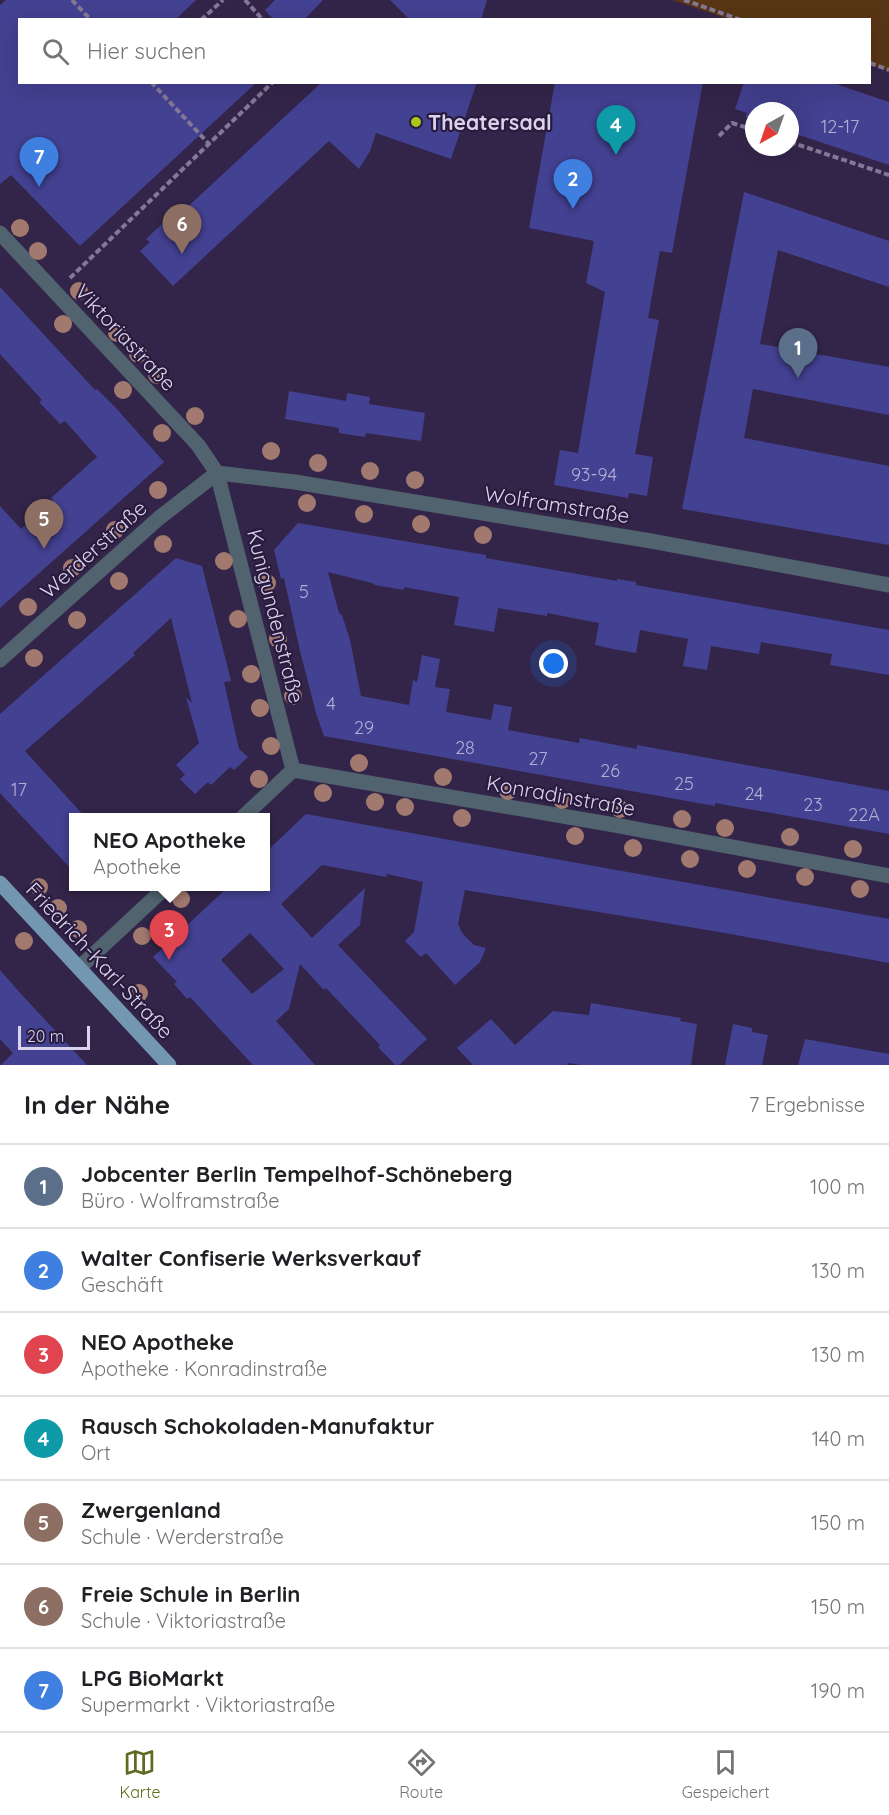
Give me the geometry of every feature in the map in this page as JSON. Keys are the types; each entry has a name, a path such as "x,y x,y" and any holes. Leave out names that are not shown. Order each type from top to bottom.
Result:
{"main road":[{"name":"Friedrich-Karl-Straße","path":"0,883 170,1065"}],"street":[{"name":"Viktoriastraße","path":"0,232 198,444 217,472"},
{"name":"Wolframstraße","path":"217,472 295,482 651,541 889,585"},
{"name":"Werderstraße","path":"0,660 159,518 217,472"},
{"name":"Kunigundenstraße","path":"217,472 293,770"},
{"path":"247,813 293,770"},
{"name":"Konradinstraße","path":"293,770 609,824 889,876"},
{"path":"79,968 162,891"}],"path":[{"path":"72,0 89,18"},
{"path":"203,18 223,0"},
{"path":"245,0 261,18"},
{"path":"684,0 736,18"},
{"path":"871,63 889,70"},
{"path":"153,84 209,144"},
{"path":"70,278 271,84"},
{"path":"719,136 732,123 745,127"},
{"path":"799,145 889,175"}],"shaded area":[{"path":"672,0 889,0 889,71 871,65 871,18 725,18"}],"building":[{"path":"6,0 196,0 177,18 18,18 18,84 255,84 80,246 11,175 0,184 0,5"},
{"path":"275,0 323,0 306,18 272,18 265,10"},
{"path":"390,0 487,0 482,18 408,18"},
{"path":"320,84 476,84 451,159 376,133 370,151 359,169 329,141 173,286 140,251 150,242 146,239 163,223 166,227"},
{"path":"555,84 703,84 672,253 660,251 648,318 659,320 635,454 653,457 647,496 629,493 628,498 554,485 560,450 578,453 605,292 586,283 594,241 529,228"},
{"path":"743,84 836,84 889,102 889,165 799,135 799,102 745,102 745,112 735,109"},
{"path":"744,192 889,241 889,287 778,250 760,344 889,367 889,415 753,389 744,438 889,466 889,545 682,509"},
{"path":"0,287 95,390 97,389 115,407 164,462 0,608 0,506 21,529 53,500 51,498 97,457 65,421 60,424 39,402 42,400 0,354"},
{"path":"289,391 346,401 347,393 370,397 369,404 425,413 421,441 366,433 365,437 339,433 339,428 285,419"},
{"path":"298,523 486,555 486,558 617,581 617,579 636,582 636,585 889,630 889,675 830,665 832,654 761,642 759,654 711,646 707,670 683,666 688,639 640,630 636,653 595,645 599,623 547,613 547,616 498,608 494,632 454,625 459,597 404,587 404,590 375,585 328,572 339,613 342,615 350,640 361,696 409,705 413,680 417,682 422,655 440,659 435,687 450,689 446,712 491,720 494,704 512,707 508,730 579,743 580,738 637,749 637,745 889,791 889,834 715,803 715,806 324,736 300,651 284,578 281,579 274,550"},
{"path":"176,558 202,566 231,681 224,682 239,749 248,757 234,770 230,767 211,785 208,782 195,794 180,779 185,775 176,765 199,743 186,697 192,703 171,618 133,653 135,655 25,751 81,813 69,813 69,867 0,793 0,714"},
{"path":"306,814 889,919 889,963 465,890 458,924 462,933 474,945 486,948 480,962 455,985 426,953 421,957 405,941 414,932 423,882 387,874 386,877 322,865 281,904 312,938 365,888 360,925 338,945 427,1039 399,1065 395,1065 378,1047 380,1045 300,964 289,1009 276,1021 315,1065 253,1065 190,997 187,999 174,984 177,982 153,957 224,891 270,891 270,848","holes":["250,933 284,969 252,994 221,960"]},
{"path":"0,970 87,1065 1,1065 13,1053 0,1039"},
{"path":"591,1003 681,1018 680,1021 697,1024 691,1065 580,1065 569,1063 567,1065 473,1065 457,1048 491,1019 515,1045 553,1011 589,1015"},
{"path":"733,1024 752,1028 752,1032 768,1035 762,1065 725,1065"},
{"path":"805,1039 889,1054 889,1065 798,1065"}],"place":[{"name":"Theatersaal","path":"416,122"},
{"name":"Rausch Schokoladen-Manufaktur","path":"616,155"},
{"name":"LPG BioMarkt","path":"39,187"},
{"name":"Walter Confiserie Werksverkauf","path":"573,209"},
{"name":"Freie Schule in Berlin","path":"182,254"},
{"name":"Jobcenter Berlin Tempelhof-Schöneberg","path":"798,378"},
{"name":"Zwergenland","path":"44,549"},
{"name":"NEO Apotheke","path":"169,960"}]}
